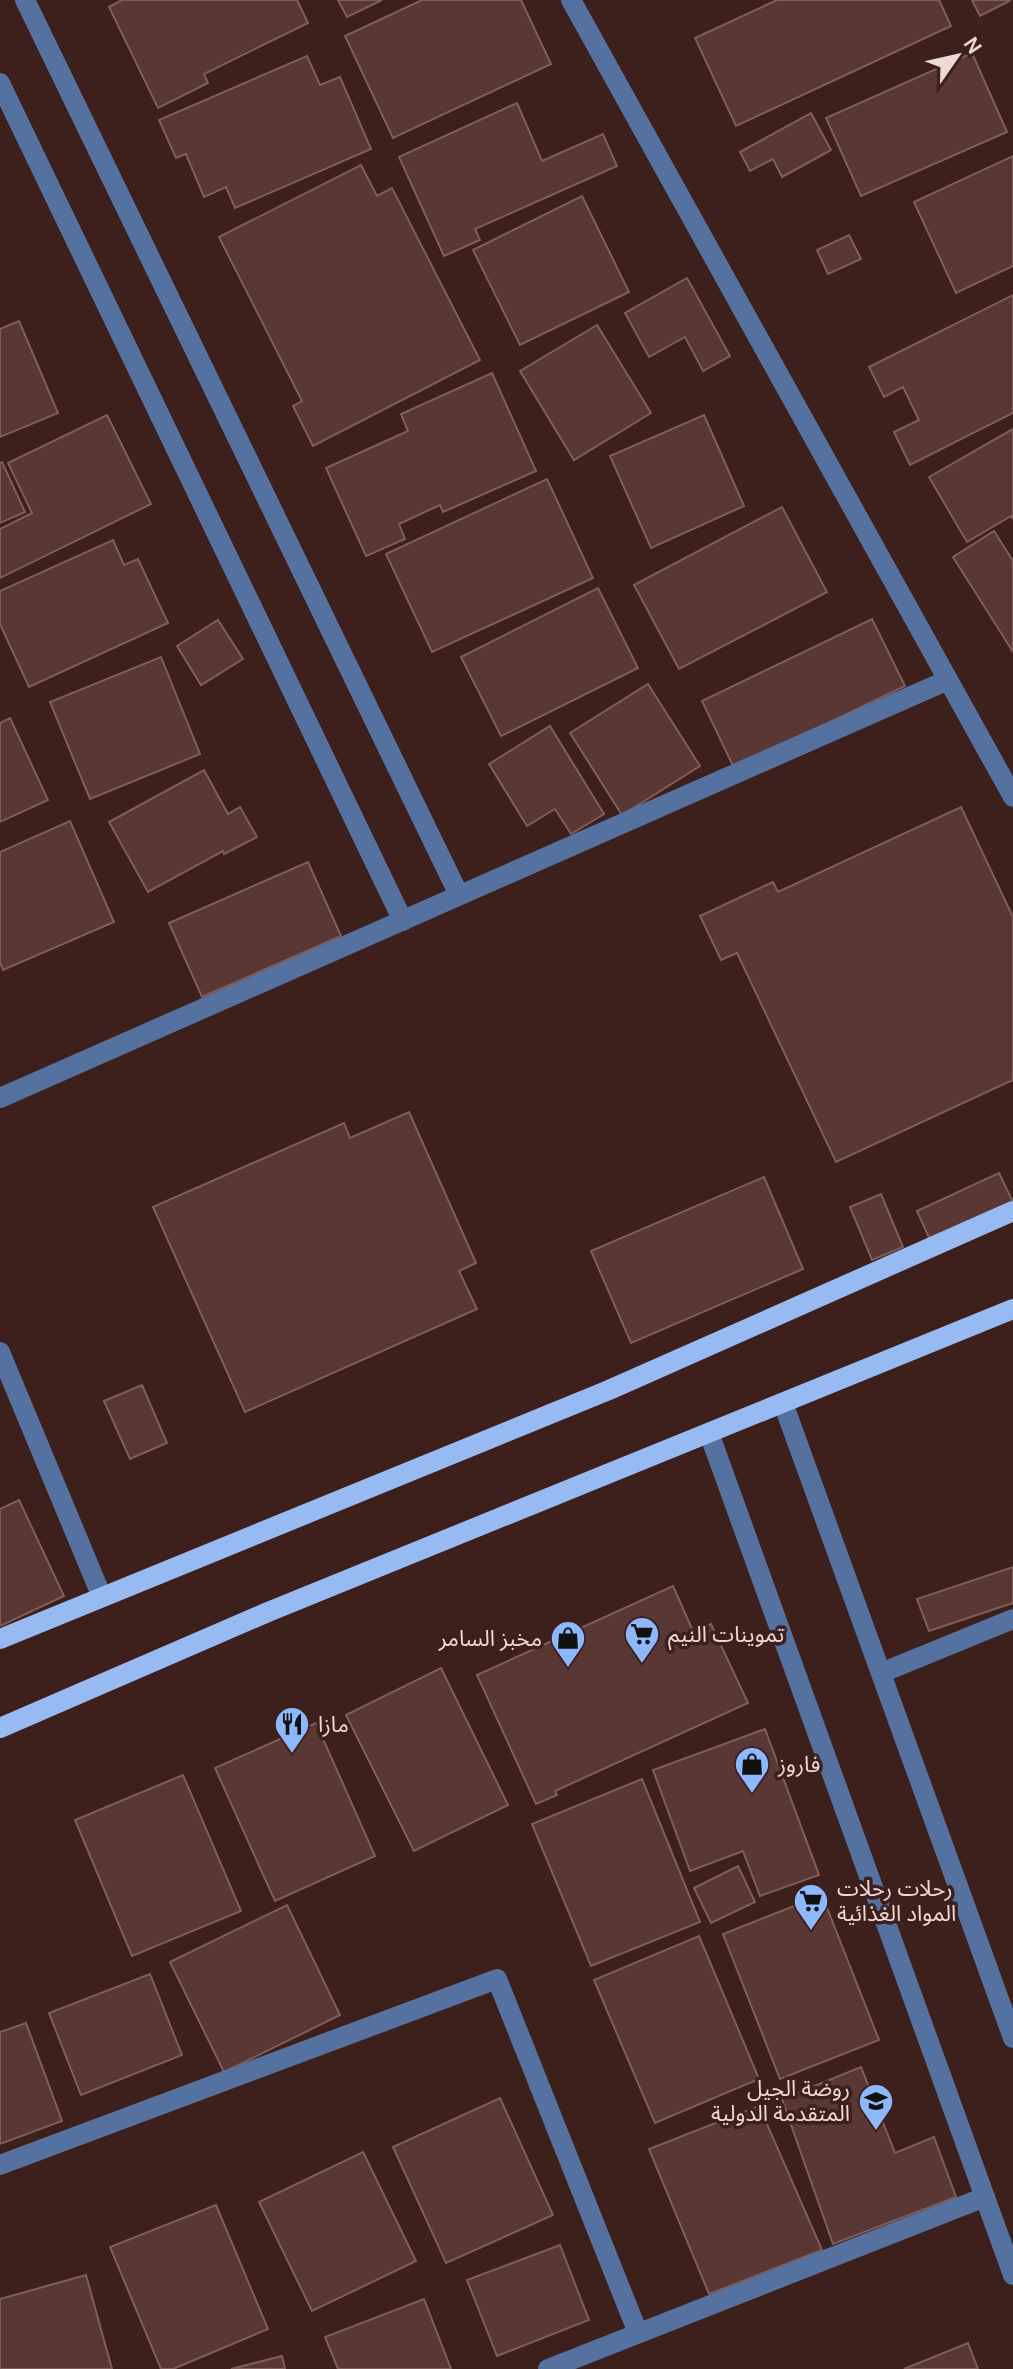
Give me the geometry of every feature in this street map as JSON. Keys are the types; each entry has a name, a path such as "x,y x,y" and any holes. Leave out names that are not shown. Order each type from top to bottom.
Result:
{"main road":[{"path":"0,1639 609,1390 1013,1211"},
{"path":"0,1728 268,1612 1013,1309"}],"street":[{"path":"25,0 459,895"},
{"path":"571,0 1013,797"},
{"path":"0,83 403,921"},
{"path":"0,1098 948,680"},
{"path":"0,1352 102,1597"},
{"path":"783,1403 1013,2038"},
{"path":"709,1433 1013,2275"},
{"path":"881,1673 1013,1619"},
{"path":"0,2165 497,1979 638,2333"},
{"path":"548,2369 985,2197"}],"building":[{"path":"122,0 297,0 308,23 204,74 208,83 158,108 109,7"},
{"path":"338,0 382,0 347,17"},
{"path":"422,0 521,0 551,64 393,138 345,36"},
{"path":"777,0 939,0 951,26 736,126 695,38"},
{"path":"972,0 1011,0 980,16"},
{"path":"972,53 1007,132 861,196 826,118"},
{"path":"307,56 320,85 340,77 371,149 235,208 226,187 204,197 186,154 176,158 159,120"},
{"path":"517,103 542,161 603,134 617,166 475,229 480,240 444,256 399,157"},
{"path":"811,113 831,150 782,177 773,159 750,171 740,152"},
{"path":"1013,156 1013,266 956,293 914,202"},
{"path":"361,165 377,196 392,188 480,360 313,446 293,406 302,401 219,237"},
{"path":"582,196 629,292 520,345 473,250"},
{"path":"849,235 861,259 828,274 817,250"},
{"path":"687,278 730,356 703,371 685,337 649,357 625,313"},
{"path":"1013,295 1013,413 910,465 894,432 919,420 903,387 884,397 869,367"},
{"path":"19,321 58,413 0,437 0,329"},
{"path":"597,325 651,413 574,460 520,371"},
{"path":"492,373 536,471 443,512 440,505 399,524 405,539 366,556 326,468 408,431 401,414"},
{"path":"107,415 151,504 0,578 0,529 32,513 8,463"},
{"path":"704,415 744,506 651,548 610,456"},
{"path":"1013,429 1013,519 1011,516 967,542 929,477"},
{"path":"0,463 25,512 0,523"},
{"path":"547,479 593,578 432,652 386,554"},
{"path":"782,507 827,592 679,669 634,585"},
{"path":"994,531 1013,561 1013,652 953,557"},
{"path":"113,540 124,565 138,559 168,623 29,687 0,624 0,591"},
{"path":"598,588 638,668 501,736 461,657"},
{"path":"872,619 905,686 734,768 702,701"},
{"path":"218,620 243,659 201,685 177,646"},
{"path":"161,657 200,754 90,799 50,702"},
{"path":"648,684 700,766 622,815 570,733"},
{"path":"10,718 48,800 0,822 0,723"},
{"path":"550,726 604,814 571,834 555,809 527,826 489,764"},
{"path":"204,770 228,814 240,807 257,837 224,854 223,851 148,892 109,822"},
{"path":"961,807 1013,917 1013,1080 836,1162 737,953 721,960 700,916 773,882 778,892"},
{"path":"70,821 114,922 3,970 0,962 0,852"},
{"path":"308,862 341,936 202,997 169,923"},
{"path":"409,1112 476,1263 459,1271 477,1309 245,1412 153,1207 344,1123 350,1138"},
{"path":"999,1173 1013,1202 930,1240 917,1211"},
{"path":"764,1177 803,1269 631,1343 591,1251"},
{"path":"881,1194 903,1247 872,1260 850,1207"},
{"path":"142,1385 167,1443 130,1459 104,1401"},
{"path":"19,1500 64,1596 0,1626 0,1509"},
{"path":"1013,1567 1013,1603 929,1631 917,1599"},
{"path":"673,1586 693,1631 711,1624 748,1703 555,1791 557,1795 536,1804 477,1675"},
{"path":"441,1668 508,1805 414,1851 346,1715"},
{"path":"316,1723 375,1856 275,1901 215,1768"},
{"path":"765,1729 819,1875 760,1896 743,1851 690,1871 653,1770"},
{"path":"183,1775 241,1911 132,1956 75,1820"},
{"path":"642,1779 700,1922 591,1966 532,1824"},
{"path":"738,1866 755,1902 711,1923 694,1888"},
{"path":"822,1895 879,2040 780,2079 723,1934"},
{"path":"287,1905 340,2015 224,2072 170,1962"},
{"path":"699,1936 759,2079 655,2123 594,1980"},
{"path":"150,1974 182,2055 81,2095 49,2013"},
{"path":"26,2023 62,2121 0,2144 0,2032"},
{"path":"861,2067 895,2153 934,2137 956,2197 833,2244 782,2099"},
{"path":"500,2098 553,2215 446,2263 393,2147"},
{"path":"759,2106 822,2250 709,2294 649,2149"},
{"path":"363,2152 416,2261 312,2311 259,2202"},
{"path":"216,2205 268,2329 173,2369 161,2369 110,2247"},
{"path":"560,2245 589,2320 497,2356 467,2280"},
{"path":"86,2275 112,2369 0,2369 0,2299"},
{"path":"424,2299 451,2369 338,2369 325,2337"},
{"path":"968,2343 978,2369 904,2369"},
{"path":"282,2356 285,2369 231,2369"}],"place":[{"name":"تموينات النيم","path":"642,1665"},
{"name":"مخبز السامر","path":"568,1669"},
{"name":"مازا","path":"292,1755"},
{"name":"فاروز","path":"752,1795"},
{"name":"رحلات رحلات المواد الغذائية","path":"811,1932"},
{"name":"روضة الجيل المتقدمة الدولية","path":"876,2132"}]}
